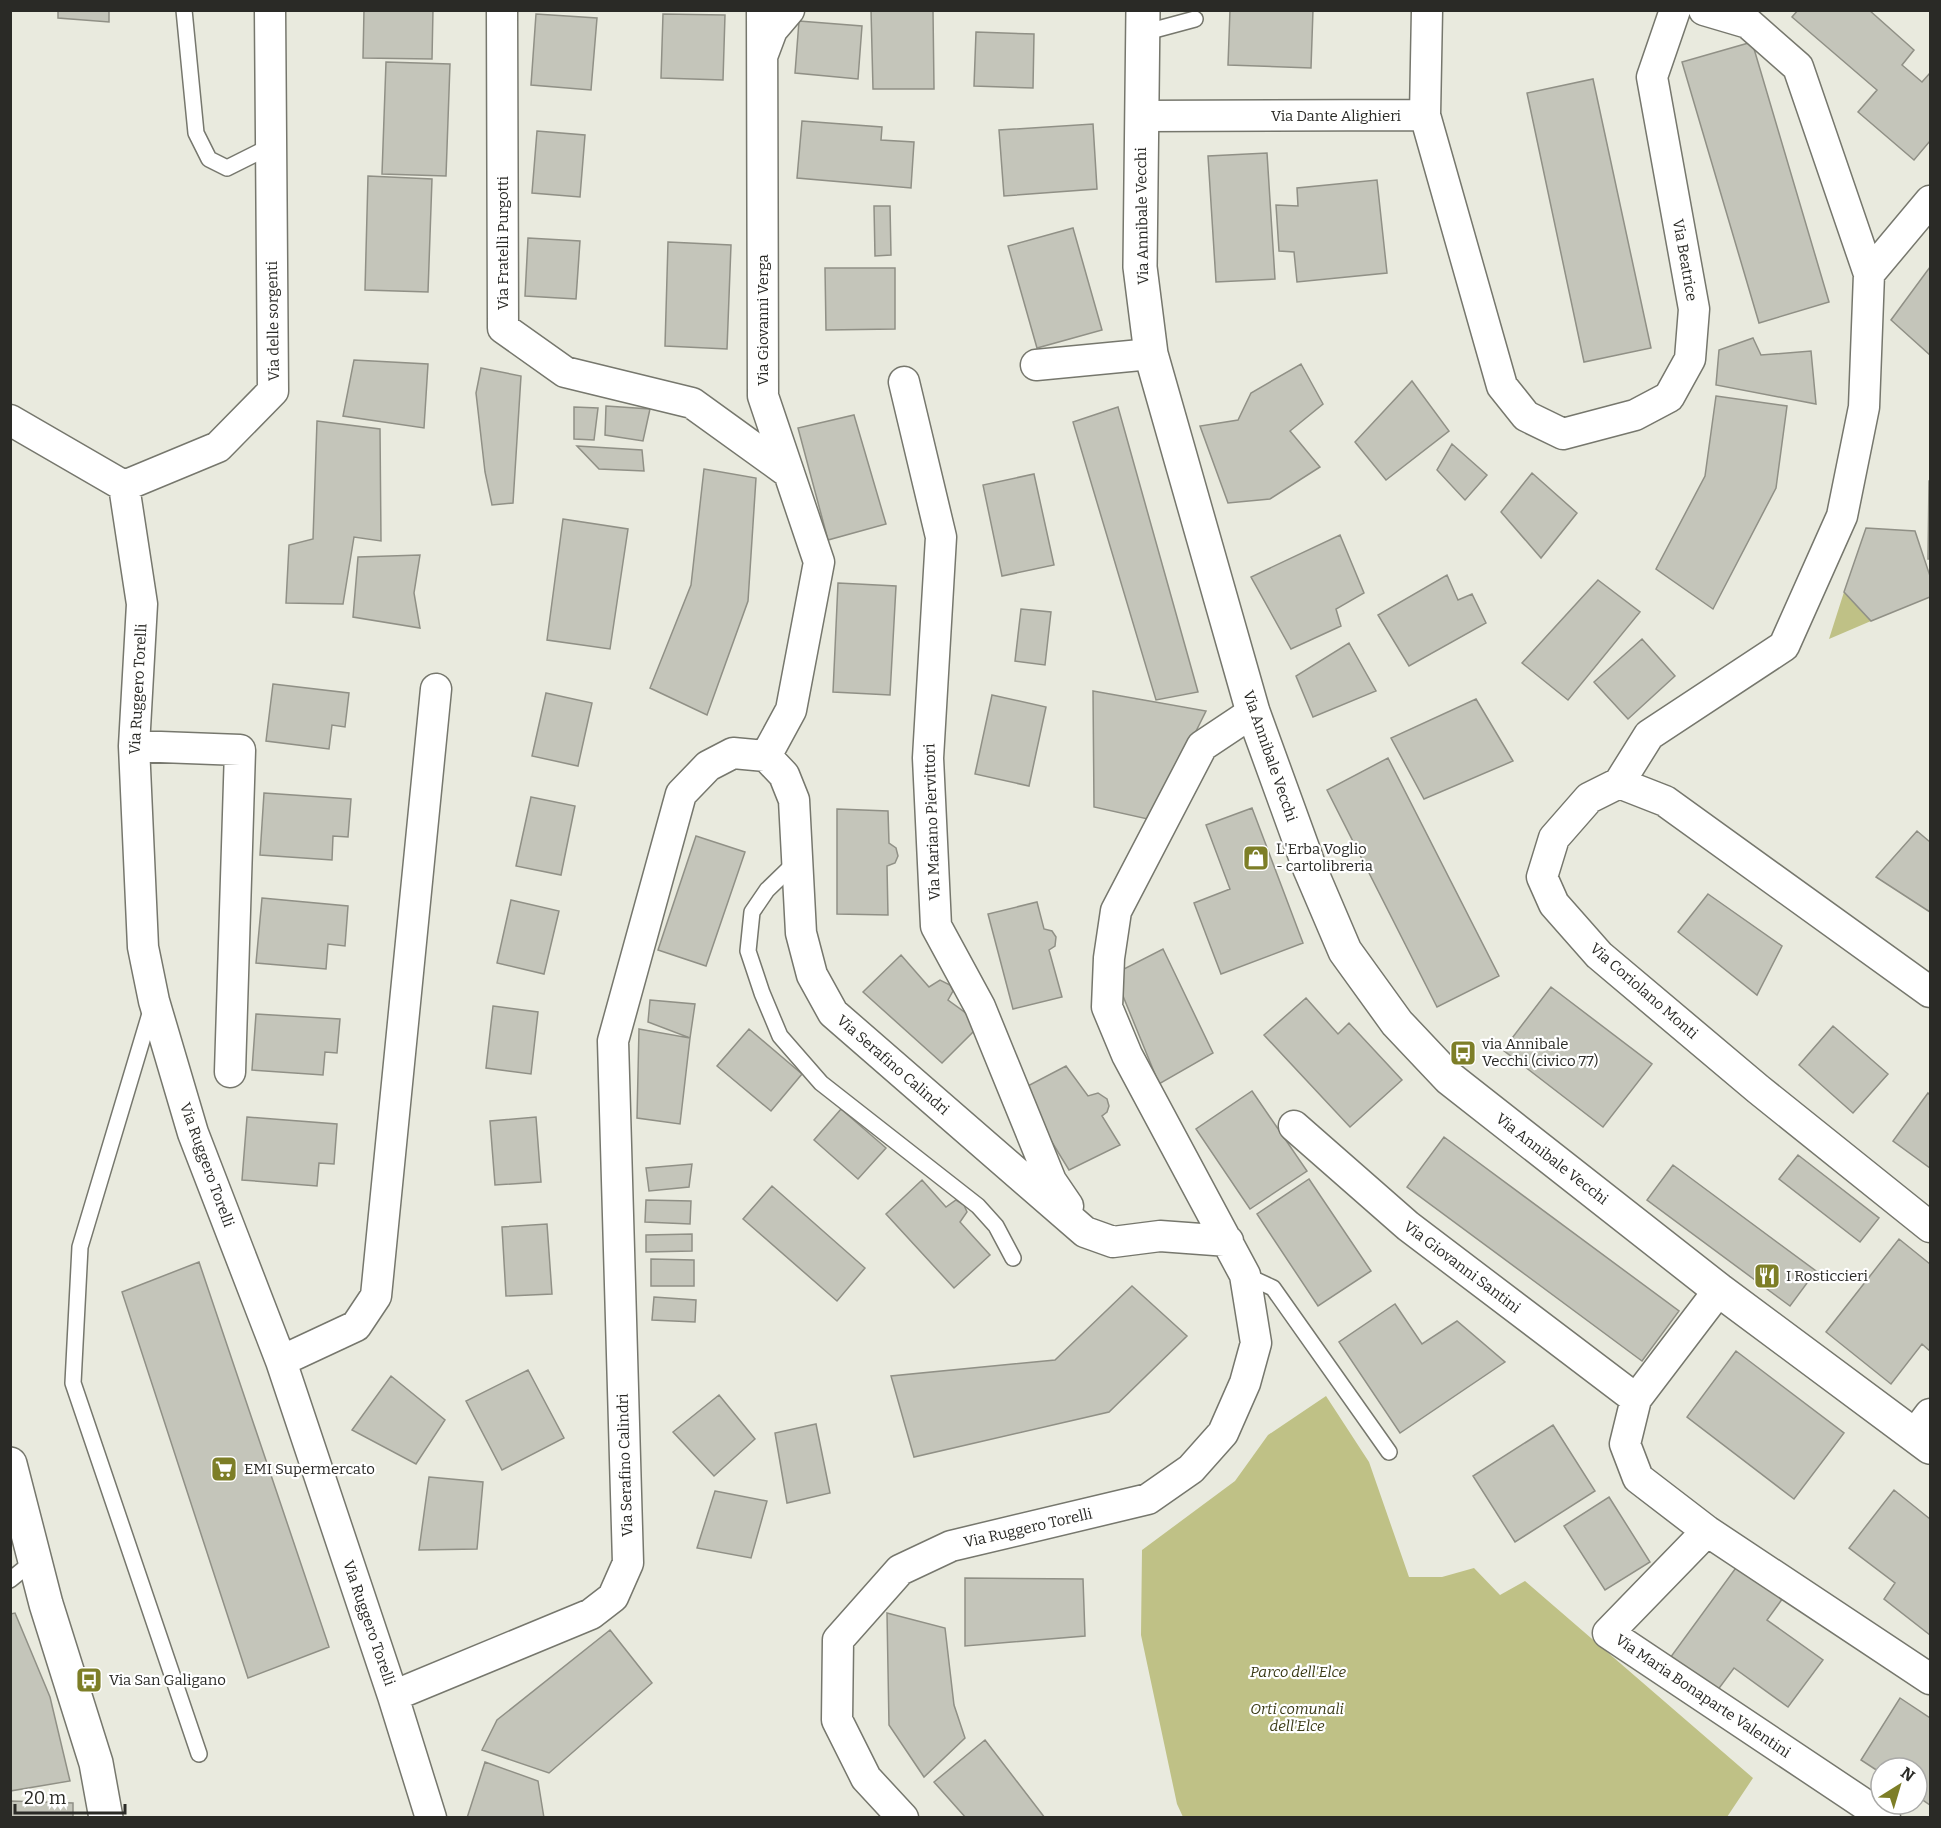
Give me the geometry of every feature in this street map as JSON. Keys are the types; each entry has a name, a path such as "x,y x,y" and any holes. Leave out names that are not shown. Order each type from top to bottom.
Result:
{"street":[{"name":"Via delle sorgenti","path":"124,486 218,447 273,391 270,10"},
{"name":"Via Fratelli Purgotti","path":"502,10 503,328 565,372 692,403 789,473"},
{"name":"Via Giovanni Verga","path":"762,10 763,396 819,562 791,710 766,756"},
{"path":"762,56 772,30 789,10"},
{"path":"1425,116 1427,10"},
{"name":"Via Beatrice","path":"1425,116 1502,386 1526,416 1563,434 1635,415 1669,397 1690,359 1694,309 1652,77 1675,10"},
{"path":"1704,10 1748,23 1798,67 1869,274 1864,407 1842,516 1784,646 1649,735 1619,783 1665,801 1930,992"},
{"name":"Via Annibale Vecchi","path":"1143,22 1140,267 1151,354 1253,712 1310,869 1345,951 1397,1023 1449,1078 1719,1290 1925,1432"},
{"name":"Via Dante Alighieri","path":"1142,116 1425,116"},
{"path":"1869,274 1930,201"},
{"path":"1036,365 1151,354"},
{"name":"Via Mariano Piervittori","path":"904,382 941,537 928,758 936,926 980,1007 1052,1180 1085,1232"},
{"path":"10,420 124,486"},
{"name":"Via Ruggero Torelli","path":"124,486 142,604 134,746 143,947 154,1001 194,1133 280,1361 393,1696 431,1818"},
{"path":"280,1361 356,1326 376,1296 436,690"},
{"path":"1228,1240 1127,1055 1107,1007 1109,958 1116,911 1202,746 1253,712"},
{"path":"134,746 240,750 230,1072"},
{"name":"Via Serafino Calindri","path":"393,1696 591,1614 613,1597 628,1563 613,1041 681,794 708,766 733,753 766,756 784,775 794,800 801,933 812,975 833,1013 1085,1232 1113,1242 1160,1236 1228,1240"},
{"name":"Via Coriolano Monti","path":"1619,783 1589,798 1554,838 1542,877 1554,904 1599,955 1758,1089 1930,1227"},
{"name":"Via Giovanni Santini","path":"1294,1126 1408,1227 1636,1399"},
{"name":"Via Ruggero Torelli","path":"903,1818 866,1778 837,1720 838,1641 900,1570 951,1546 1148,1499 1191,1469 1223,1433 1245,1383 1256,1344 1245,1275 1228,1240"},
{"path":"1719,1290 1636,1399 1625,1444 1638,1478 1707,1531 1930,1679"},
{"path":"10,1464 46,1604 96,1763 106,1818"},
{"name":"Via Maria Bonaparte Valentini","path":"1707,1531 1608,1633 1885,1818"}],"lane":[{"path":"183,10 196,133 210,159 227,168 271,146"},
{"path":"1143,22 1195,19"},
{"path":"797,861 767,890 752,912 748,951 780,1036 821,1083 978,1206 996,1226 1013,1258"},
{"path":"154,1001 80,1247 73,1383 199,1754"},
{"path":"1245,1275 1273,1287 1389,1452"},
{"path":"10,1580 36,1559"}],"green space":[{"path":"1844,592 1871,621 1829,639"},
{"name":"Parco dell'Elce","path":"1326,1396 1369,1462 1409,1577 1442,1577 1474,1568 1500,1595 1525,1581 1753,1778 1727,1817 1183,1817 1177,1804 1141,1635 1142,1550 1235,1481 1268,1435"}],"building":[{"path":"58,10 109,10 109,22 58,18"},
{"path":"364,10 433,10 432,59 363,58"},
{"path":"871,10 933,10 934,89 873,89"},
{"path":"1230,10 1313,10 1311,68 1228,65"},
{"path":"1798,10 1869,10 1914,50 1902,65 1922,82 1930,73 1930,141 1914,160 1858,112 1877,90 1792,17"},
{"path":"536,14 597,18 591,90 531,85"},
{"path":"663,14 725,15 723,80 661,78"},
{"path":"799,21 862,26 858,79 795,73"},
{"path":"976,32 1034,34 1033,88 974,86"},
{"path":"1752,42 1829,302 1759,323 1682,62"},
{"path":"386,62 450,64 446,176 382,174"},
{"path":"1593,79 1651,348 1584,362 1527,93"},
{"path":"802,121 882,127 881,140 914,142 911,188 797,178"},
{"path":"1093,124 1097,189 1004,196 999,130"},
{"path":"537,131 585,135 580,197 532,193"},
{"path":"1267,153 1275,279 1216,282 1208,156"},
{"path":"368,176 432,179 428,292 365,290"},
{"path":"1377,180 1387,273 1297,282 1294,252 1279,251 1276,205 1298,206 1297,188"},
{"path":"874,206 890,206 891,255 875,256"},
{"path":"1073,228 1102,330 1037,348 1008,246"},
{"path":"528,238 580,241 576,299 525,296"},
{"path":"668,242 731,245 727,349 665,346"},
{"path":"1930,267 1930,355 1891,320"},
{"path":"825,268 895,268 895,329 826,330"},
{"path":"1753,338 1761,355 1811,351 1816,404 1716,385 1719,350"},
{"path":"354,360 428,364 424,428 343,416"},
{"path":"1301,364 1323,404 1290,431 1320,467 1270,499 1228,503 1200,426 1238,420 1251,393"},
{"path":"481,368 521,376 513,503 492,505 485,472 476,393"},
{"path":"1412,381 1449,431 1386,480 1355,442"},
{"path":"1716,396 1787,406 1776,488 1713,609 1656,569 1705,476"},
{"path":"606,406 650,409 643,441 605,435"},
{"path":"574,407 598,408 594,440 574,439"},
{"path":"1118,407 1198,692 1156,700 1073,422"},
{"path":"854,415 886,524 828,540 798,428"},
{"path":"317,421 380,429 381,541 354,537 343,604 286,603 289,545 313,539"},
{"path":"1452,444 1487,475 1465,500 1437,470"},
{"path":"577,446 642,450 644,471 599,469"},
{"path":"704,469 756,478 748,601 707,715 650,688 691,585"},
{"path":"1532,473 1577,513 1541,558 1501,512"},
{"path":"1034,474 1054,565 1002,576 983,485"},
{"path":"1929,481 1930,559 1928,559"},
{"path":"563,519 628,529 610,649 547,640"},
{"path":"1866,528 1915,531 1930,576 1930,597 1871,621 1844,592"},
{"path":"1340,535 1364,593 1336,609 1341,626 1291,649 1251,577"},
{"path":"420,555 414,593 420,628 353,617 358,557"},
{"path":"1447,575 1458,600 1472,594 1486,623 1409,666 1378,615"},
{"path":"1598,580 1640,612 1568,700 1522,663"},
{"path":"838,583 896,586 890,695 833,692"},
{"path":"1021,609 1051,612 1045,665 1015,661"},
{"path":"1642,639 1675,676 1628,719 1594,682"},
{"path":"1349,643 1376,691 1313,717 1296,676"},
{"path":"273,684 349,693 345,727 332,725 329,749 266,741"},
{"path":"1093,691 1206,711 1152,820 1094,807"},
{"path":"546,693 592,703 578,766 532,756"},
{"path":"992,695 1046,707 1029,786 975,774"},
{"path":"1476,699 1513,761 1424,799 1391,738"},
{"path":"1388,758 1499,976 1437,1007 1327,790"},
{"path":"264,793 351,799 348,837 333,836 332,860 260,855"},
{"path":"531,797 575,806 561,875 516,866"},
{"path":"1252,808 1303,943 1221,974 1194,903 1230,889 1206,825"},
{"path":"837,809 888,811 889,843 896,848 898,856 895,863 887,866 888,915 837,914"},
{"path":"1917,831 1930,842 1930,912 1876,877"},
{"path":"696,836 745,852 706,966 658,950"},
{"path":"1708,894 1782,946 1757,995 1678,932"},
{"path":"262,898 348,906 345,946 328,944 326,969 256,963"},
{"path":"511,900 559,911 544,974 497,963"},
{"path":"1037,902 1044,929 1052,931 1056,937 1055,946 1049,950 1062,997 1013,1009 988,914"},
{"path":"1163,949 1213,1053 1159,1084 1114,974"},
{"path":"901,955 929,987 940,980 950,985 953,991 948,1000 981,1024 942,1063 863,992"},
{"path":"1551,987 1652,1064 1603,1127 1503,1050"},
{"path":"1306,998 1338,1034 1349,1023 1402,1080 1350,1127 1264,1035"},
{"path":"650,1000 695,1004 690,1038 648,1022"},
{"path":"493,1006 538,1012 531,1074 486,1068"},
{"path":"256,1014 340,1019 337,1053 325,1052 323,1075 252,1070"},
{"path":"1833,1026 1888,1074 1853,1113 1799,1065"},
{"path":"639,1029 690,1038 680,1124 637,1118"},
{"path":"749,1029 802,1074 771,1111 717,1066"},
{"path":"1066,1066 1088,1096 1098,1093 1107,1099 1109,1106 1107,1112 1102,1116 1120,1145 1069,1170 1020,1090"},
{"path":"1252,1091 1307,1171 1250,1209 1196,1129"},
{"path":"1928,1093 1930,1095 1930,1168 1893,1141"},
{"path":"841,1109 886,1148 858,1179 814,1140"},
{"path":"247,1117 337,1124 334,1164 319,1163 317,1186 242,1180"},
{"path":"536,1117 541,1182 495,1185 490,1121"},
{"path":"1444,1137 1679,1311 1642,1361 1407,1187"},
{"path":"1798,1155 1879,1218 1860,1242 1779,1179"},
{"path":"692,1164 689,1187 649,1191 646,1168"},
{"path":"1673,1165 1816,1271 1790,1306 1647,1200"},
{"path":"1309,1179 1371,1271 1318,1306 1257,1214"},
{"path":"922,1180 946,1207 956,1200 964,1205 967,1212 960,1222 990,1255 954,1288 886,1214"},
{"path":"772,1186 865,1268 837,1301 743,1219"},
{"path":"646,1200 691,1201 690,1224 645,1222"},
{"path":"547,1224 552,1294 506,1296 502,1227"},
{"path":"692,1234 692,1251 646,1252 646,1235"},
{"path":"1899,1239 1930,1264 1930,1351 1922,1344 1891,1384 1826,1332"},
{"path":"651,1259 694,1260 694,1286 651,1286"},
{"name":"EMI Supermercato","path":"199,1262 329,1647 248,1678 122,1292"},
{"path":"1132,1286 1187,1336 1109,1412 914,1457 891,1376 1055,1360"},
{"path":"654,1297 696,1300 695,1322 652,1320"},
{"path":"1395,1304 1422,1344 1457,1321 1505,1362 1400,1433 1339,1342"},
{"path":"1736,1351 1844,1433 1794,1499 1687,1417"},
{"path":"528,1370 564,1438 502,1470 466,1401"},
{"path":"391,1376 445,1420 416,1464 352,1430"},
{"path":"719,1395 755,1439 714,1476 673,1432"},
{"path":"816,1424 830,1493 787,1503 775,1433"},
{"path":"1553,1425 1595,1491 1515,1542 1473,1476"},
{"path":"429,1477 483,1482 477,1549 419,1550"},
{"path":"1894,1490 1930,1519 1930,1635 1884,1599 1895,1583 1849,1548"},
{"path":"715,1491 767,1501 751,1558 697,1548"},
{"path":"1609,1497 1650,1562 1605,1590 1564,1526"},
{"path":"1738,1565 1783,1598 1767,1620 1823,1660 1788,1707 1734,1668 1717,1691 1670,1658"},
{"path":"965,1578 1083,1579 1085,1636 965,1646"},
{"path":"15,1613 50,1697 70,1781 10,1791 10,1614"},
{"path":"887,1613 945,1628 954,1705 965,1738 924,1777 889,1725"},
{"path":"610,1630 652,1683 549,1773 482,1750 497,1720"},
{"path":"1900,1698 1930,1718 1930,1805 1929,1756 1869,1756 1869,1765 1861,1760"},
{"path":"985,1740 1045,1818 966,1818 934,1782"},
{"path":"485,1762 538,1781 544,1818 467,1818"},
{"path":"10,1801 73,1803 73,1818 10,1818"}],"place":[{"name":"L'Erba Voglio - cartolibreria","path":"1256,858"},
{"name":"via Annibale Vecchi (civico 77)","path":"1463,1053"},
{"name":"I Rosticcieri","path":"1767,1276"},
{"name":"EMI Supermercato","path":"224,1469"},
{"name":"Via San Galigano","path":"89,1680"}],"park label":[{"name":"Orti comunali dell'Elce","path":"1297,1718"}]}
